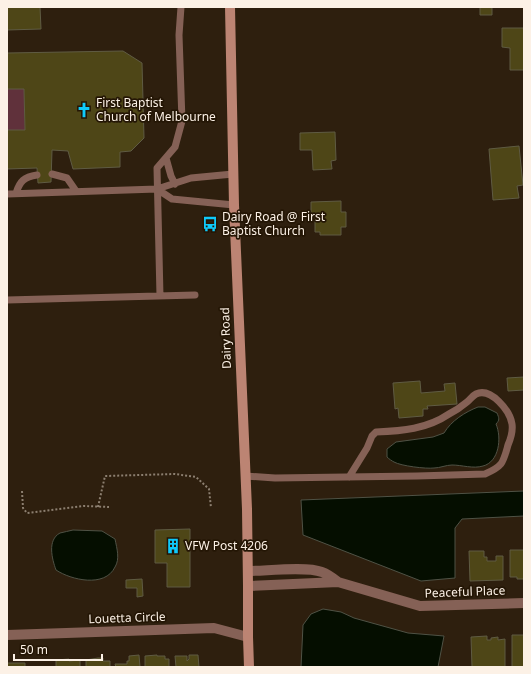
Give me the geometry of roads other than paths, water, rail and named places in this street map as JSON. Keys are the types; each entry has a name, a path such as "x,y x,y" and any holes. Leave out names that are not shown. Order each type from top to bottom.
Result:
{"street":[{"name":"Dairy Road","path":"230,7 233,174 245,476 249,667"},
{"name":"Peaceful Place","path":"248,571 310,569 322,571 330,575 338,582"},
{"name":"Peaceful Place","path":"248,586 338,582 420,606 524,603"},
{"name":"Louetta Circle","path":"7,635 214,628 248,637"}],"lane":[{"path":"160,296 157,168 175,147 182,121 179,35 181,7"},
{"path":"166,158 171,176 176,184"},
{"path":"52,174 67,178 76,191"},
{"path":"7,194 157,189 191,178 233,174"},
{"path":"16,193 19,184 30,176 37,175"},
{"path":"157,189 172,199 234,205"},
{"path":"7,300 195,295"},
{"path":"245,476 275,478 349,477 417,476 485,474 503,462 512,434 512,424 506,411 500,403 484,393 476,394 468,402 438,422 416,429 376,432 372,436 367,448 349,477"}],"place":[{"name":"First Baptist Church of Melbourne","path":"84,110"},
{"name":"Dairy Road @ First Baptist Church","path":"210,224"},
{"name":"VFW Post 4206","path":"173,546"}]}
